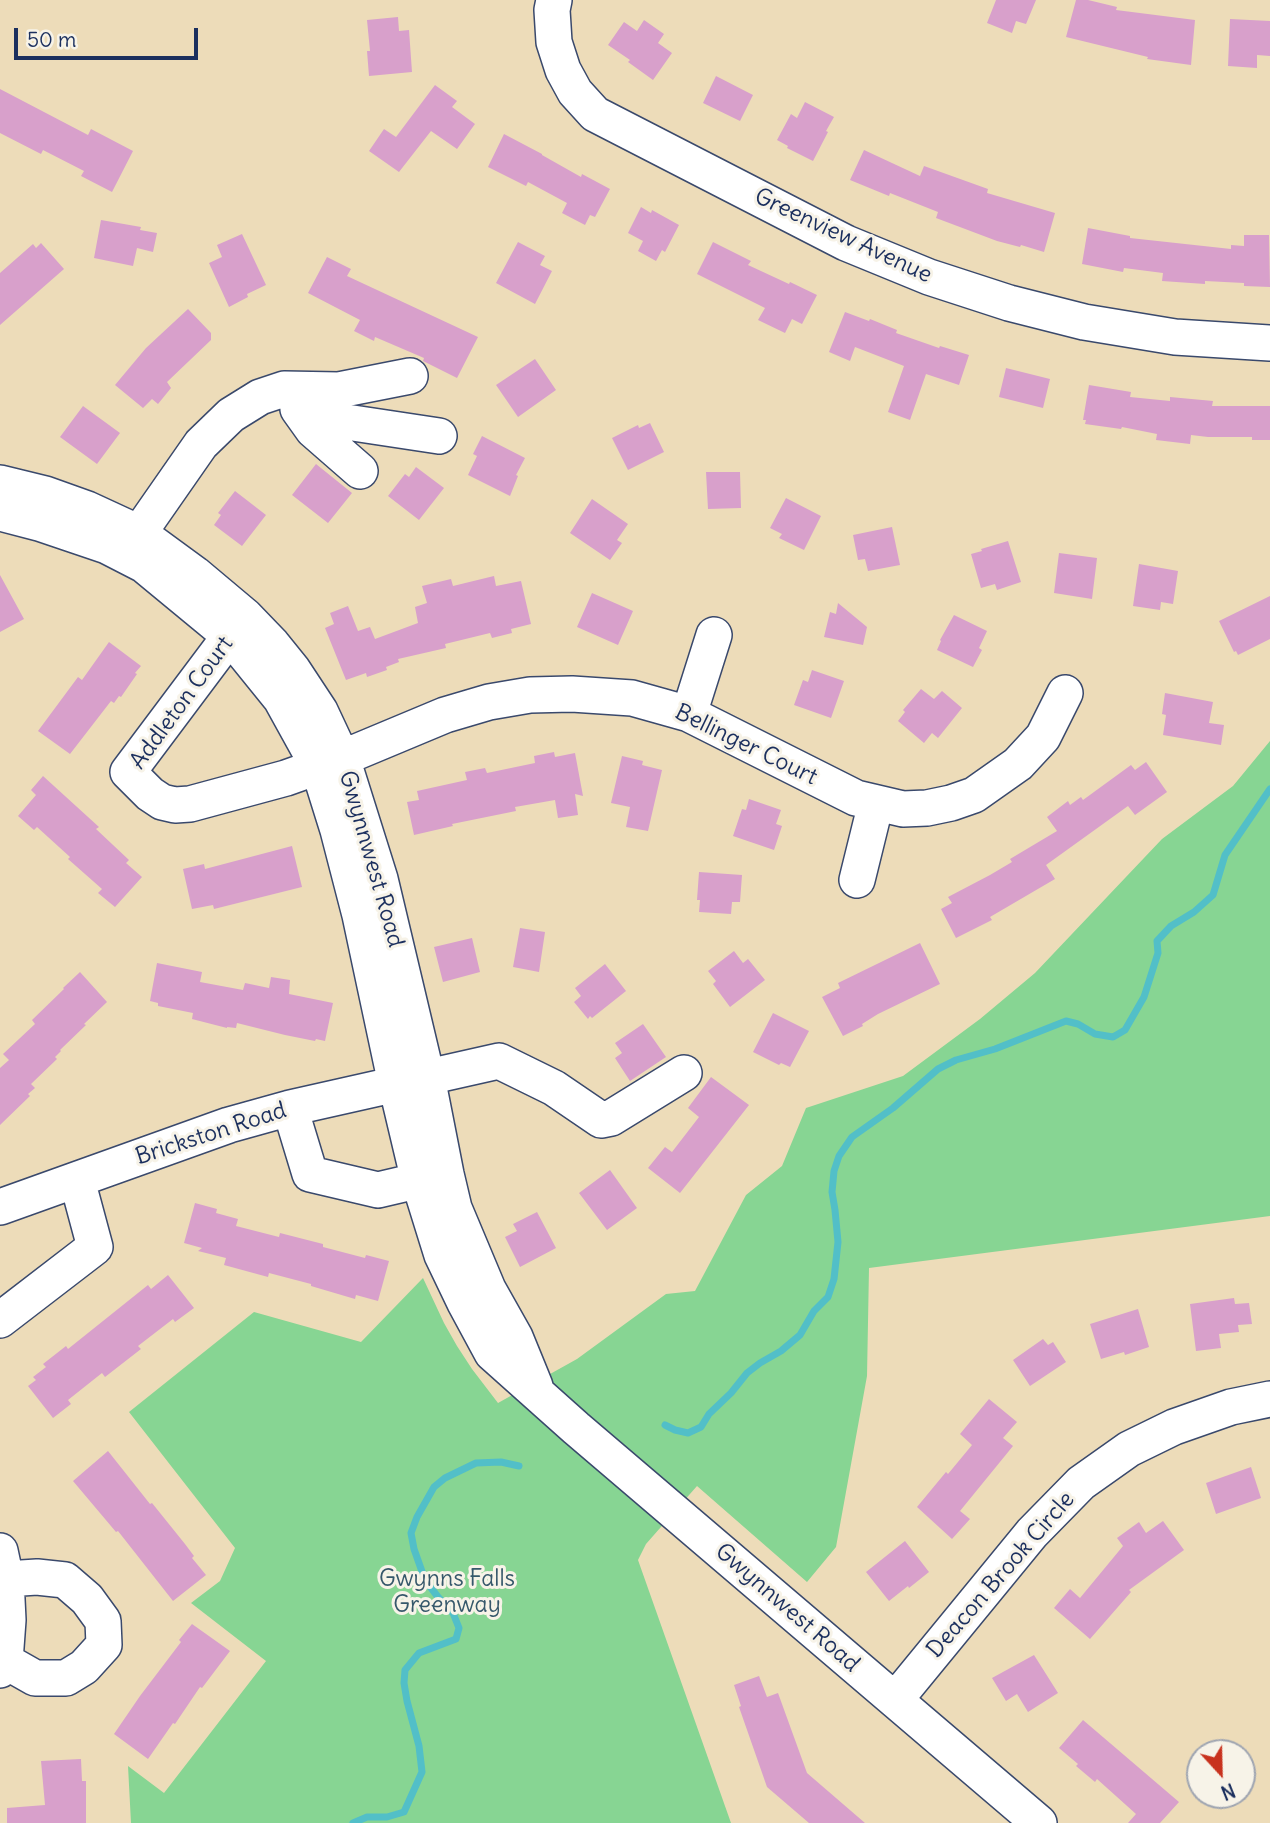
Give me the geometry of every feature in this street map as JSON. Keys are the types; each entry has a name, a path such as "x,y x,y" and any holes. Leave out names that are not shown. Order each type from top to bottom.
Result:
{"street":[{"name":"Greenview Avenue","path":"554,0 554,42 563,70 575,92 595,114 846,243 943,282 1009,303 1084,322 1175,337 1270,343"},
{"path":"133,545 201,444 231,415 260,397 284,389 338,390 410,376"},
{"path":"284,389 333,419 439,436"},
{"path":"284,389 313,430 360,471"},
{"name":"Gwynnwest Road","path":"0,483 45,494 87,509 133,545 144,565 237,626 272,644 320,711 330,762 380,879 411,1081 432,1177 454,1208 537,1392 1039,1823"},
{"name":"Gwynnwest Road","path":"0,513 107,546 133,545"},
{"name":"Addleton Court","path":"237,626 128,772 150,794 162,802 175,805 190,804 286,778 330,762"},
{"path":"689,713 714,635"},
{"name":"Bellinger Court","path":"330,762 445,715 489,702 530,695 572,694 632,698 689,713 856,798 903,809 927,808 974,795 1017,764 1043,737 1065,693"},
{"path":"857,880 876,803"},
{"name":"Brickston Road","path":"0,1208 229,1125 290,1108 499,1060 554,1088 601,1120 611,1118 684,1073"},
{"path":"290,1108 310,1174 378,1190 432,1177"},
{"path":"0,1320 96,1247 77,1180"},
{"name":"Deacon Brook Circle","path":"895,1700 1031,1533 1081,1483 1129,1450 1174,1427 1231,1407 1270,1399"},
{"path":"3,1565 37,1577 65,1580 87,1599 103,1621 104,1645 84,1667 66,1678 35,1678 3,1665 8,1620 3,1565"}],"green space":[{"name":"Gwynns Falls Greenway","path":"1270,741 1270,1216 869,1268 867,1376 836,1547 807,1582 697,1486 646,1544 638,1560 731,1823 131,1823 128,1766 164,1793 266,1661 191,1603 220,1581 235,1548 129,1412 254,1312 361,1342 423,1278 457,1346 498,1403 577,1359 666,1294 695,1291 746,1195 782,1166 806,1108 903,1076 980,1019 1035,973 1162,839 1233,786"}],"building":[{"path":"996,0 1036,0 1026,24 1016,21 1012,33 987,23"},
{"path":"1076,0 1117,7 1116,10 1195,20 1191,65 1147,59 1148,57 1066,37"},
{"path":"398,17 399,31 409,30 412,72 369,76 367,20"},
{"path":"1230,19 1270,21 1270,56 1257,55 1257,68 1228,66"},
{"path":"644,20 664,34 658,43 672,53 653,80 608,45 624,22 637,31"},
{"path":"716,76 753,95 740,121 703,103"},
{"path":"435,85 457,101 452,107 475,124 457,149 431,131 399,172 369,151 384,129 396,137"},
{"path":"0,89 88,135 91,129 133,151 112,192 81,176 84,171 43,150 41,154 0,133"},
{"path":"805,102 834,117 813,161 777,140 791,114 797,118"},
{"path":"504,134 581,177 582,174 610,189 595,217 590,215 585,225 562,213 567,203 528,182 526,186 488,167"},
{"path":"864,150 920,176 924,166 988,189 987,193 1055,213 1044,252 997,241 936,218 938,212 850,180"},
{"path":"641,207 679,225 665,252 662,250 656,261 638,251 643,241 628,233"},
{"path":"101,220 141,227 140,230 157,233 153,252 137,248 133,266 94,258"},
{"path":"1088,228 1130,238 1231,249 1231,245 1244,246 1244,235 1269,235 1270,287 1244,286 1244,283 1162,281 1163,273 1124,268 1123,272 1082,264"},
{"path":"242,234 266,285 229,307 209,263 222,257 217,245"},
{"path":"518,242 545,256 540,265 552,271 535,304 496,283"},
{"path":"713,242 751,261 748,265 817,295 802,324 792,319 785,333 758,320 765,308 697,274"},
{"path":"41,243 64,269 0,325 0,273 33,244 36,248"},
{"path":"327,257 351,269 347,276 478,337 457,378 423,361 424,358 375,337 374,341 354,331 360,320 308,293"},
{"path":"188,309 211,333 211,340 167,382 171,388 158,404 152,399 143,408 115,385 146,348"},
{"path":"845,312 869,321 870,319 897,330 896,333 939,348 940,346 969,355 959,385 926,374 910,420 888,412 904,366 855,347 850,361 829,352"},
{"path":"535,359 556,390 518,417 496,385"},
{"path":"1006,368 1050,379 1043,408 999,397"},
{"path":"1089,385 1131,392 1130,397 1213,401 1212,406 1270,406 1270,440 1191,435 1190,444 1156,440 1157,434 1122,427 1085,424 1086,420 1083,420"},
{"path":"83,406 120,433 97,464 60,437"},
{"path":"650,423 664,452 628,470 612,438 638,425 639,428"},
{"path":"482,436 525,458 516,475 518,476 510,496 468,475 477,456 473,454"},
{"path":"316,464 352,493 328,523 292,495"},
{"path":"416,467 444,488 419,520 388,496 405,474 409,477"},
{"path":"706,472 740,472 741,508 708,509"},
{"path":"235,491 266,515 242,546 214,525 221,515 218,513"},
{"path":"786,498 821,516 804,550 779,538 782,534 770,528"},
{"path":"592,499 628,524 617,540 622,543 610,560 570,533"},
{"path":"892,527 900,565 868,571 865,559 858,560 853,535"},
{"path":"1008,541 1021,582 997,590 995,584 981,588 971,554"},
{"path":"1059,553 1097,558 1092,599 1054,593"},
{"path":"1139,564 1178,571 1173,604 1161,602 1160,610 1133,606"},
{"path":"0,575 24,619 0,632"},
{"path":"494,576 496,586 521,581 531,624 492,638 490,633 445,644 446,648 398,659 399,662 386,667 387,670 346,680 325,628 334,624 330,613 348,606 358,631 370,627 375,639 418,623 415,607 427,603 422,586 451,579 453,586"},
{"path":"592,593 633,611 618,645 577,627"},
{"path":"1270,596 1270,639 1238,655 1219,621"},
{"path":"838,603 867,627 863,645 824,637 830,612 836,614"},
{"path":"954,615 987,631 979,648 982,650 973,667 937,650"},
{"path":"109,642 141,666 121,697 114,703 111,701 70,754 38,731 78,677 82,680"},
{"path":"812,670 844,681 831,718 794,705 803,680 808,682"},
{"path":"921,689 934,699 942,691 962,708 938,738 932,733 924,743 898,721 905,712 903,710"},
{"path":"1165,693 1213,702 1209,723 1224,725 1221,745 1163,735"},
{"path":"554,752 555,757 575,753 583,796 575,794 578,815 558,818 555,800 515,807 516,811 414,835 407,802 419,800 417,791 467,780 465,772 485,768 487,773 535,763 534,756"},
{"path":"622,756 643,761 642,765 662,770 648,831 626,827 630,807 611,803"},
{"path":"1146,762 1167,792 1135,815 1128,806 1046,865 1055,879 990,917 992,920 956,938 941,909 952,903 948,897 1012,862 1010,859 1057,831 1047,817 1068,801 1070,805 1081,797 1083,800 1131,765 1135,770"},
{"path":"43,776 99,827 96,829 129,860 126,863 142,877 115,907 98,893 102,889 68,859 70,857 37,827 34,830 18,816 36,795 31,790"},
{"path":"749,799 781,810 776,824 782,826 774,850 733,836 742,809 746,810"},
{"path":"292,846 302,887 214,909 213,905 192,909 183,869 204,864 205,869"},
{"path":"699,872 742,875 740,902 732,902 731,914 699,912"},
{"path":"520,928 545,932 539,972 513,967"},
{"path":"472,938 480,972 443,982 434,947"},
{"path":"920,943 940,984 878,1014 862,1024 863,1026 843,1036 822,997 840,988 838,983"},
{"path":"734,951 743,963 748,959 765,980 730,1007 713,984 716,981 708,971"},
{"path":"157,963 202,972 200,982 243,990 245,983 269,988 271,977 290,980 289,994 333,1003 325,1041 285,1035 237,1023 236,1028 227,1028 192,1019 193,1013 158,1006 158,1003 150,1001"},
{"path":"605,964 626,991 588,1019 574,1002 581,996 575,988"},
{"path":"80,972 107,1002 60,1050 55,1057 57,1059 31,1084 35,1088 28,1094 30,1096 0,1125 0,1068 9,1060 3,1054 35,1024 32,1020"},
{"path":"773,1013 809,1031 790,1067 781,1063 779,1065 753,1052"},
{"path":"643,1024 666,1057 630,1081 615,1058 622,1053 615,1043"},
{"path":"711,1077 749,1105 680,1193 648,1168 665,1147 672,1152 699,1117 688,1108"},
{"path":"610,1170 637,1208 607,1230 579,1193"},
{"path":"195,1203 238,1219 236,1226 279,1237 280,1233 365,1258 366,1255 389,1261 378,1301 356,1295 355,1299 269,1273 268,1277 224,1265 226,1258 198,1251 202,1248 184,1243"},
{"path":"537,1212 556,1248 520,1267 505,1237 517,1231 513,1224"},
{"path":"168,1275 194,1308 175,1322 173,1319 138,1346 141,1349 105,1377 102,1373 68,1400 71,1404 53,1418 28,1386 36,1380 33,1377 46,1367 43,1364 66,1346 68,1349 148,1285 151,1289"},
{"path":"1234,1298 1235,1304 1249,1303 1252,1324 1238,1325 1239,1332 1219,1334 1221,1348 1196,1351 1190,1304"},
{"path":"1138,1309 1149,1347 1101,1359 1090,1324"},
{"path":"1043,1339 1048,1345 1053,1342 1066,1362 1030,1386 1013,1360"},
{"path":"989,1399 1017,1422 1003,1438 1013,1446 960,1511 970,1519 952,1539 917,1507 972,1445 960,1434"},
{"path":"108,1451 185,1544 206,1575 173,1601 118,1531 116,1532 73,1481"},
{"path":"1251,1467 1261,1498 1216,1514 1206,1483"},
{"path":"1163,1521 1184,1550 1129,1590 1131,1592 1090,1639 1054,1608 1070,1589 1080,1598 1123,1546 1117,1538 1139,1522 1146,1533"},
{"path":"905,1541 929,1572 889,1601 866,1572"},
{"path":"192,1624 230,1651 202,1688 200,1687 148,1759 114,1734"},
{"path":"1034,1655 1058,1693 1028,1712 1017,1694 1006,1701 992,1678"},
{"path":"759,1676 767,1697 778,1693 807,1773 865,1823 809,1823 767,1787 734,1685"},
{"path":"1083,1720 1179,1802 1160,1823 1128,1823 1136,1814 1097,1779 1095,1782 1076,1766 1078,1764 1059,1748"},
{"path":"81,1759 82,1781 86,1781 86,1823 7,1823 7,1808 45,1805 41,1761"}],"waterway":[{"path":"665,1425 688,1433 701,1427 709,1414 747,1373 800,1335 814,1311 828,1297 834,1279 838,1242 832,1192 834,1171 839,1156 852,1137 893,1108 938,1069 956,1060 995,1049 1066,1021 1078,1024 1095,1034 1113,1037 1125,1030 1144,997 1158,953 1157,941 1171,926 1194,912 1213,895 1225,855 1270,789"},
{"path":"353,1823 367,1817 387,1817 404,1812 422,1772 419,1746 407,1701 405,1670 419,1653 456,1639 459,1628 453,1613 425,1580 411,1533 417,1517 434,1487 445,1478 476,1463 501,1462 519,1466"}]}
